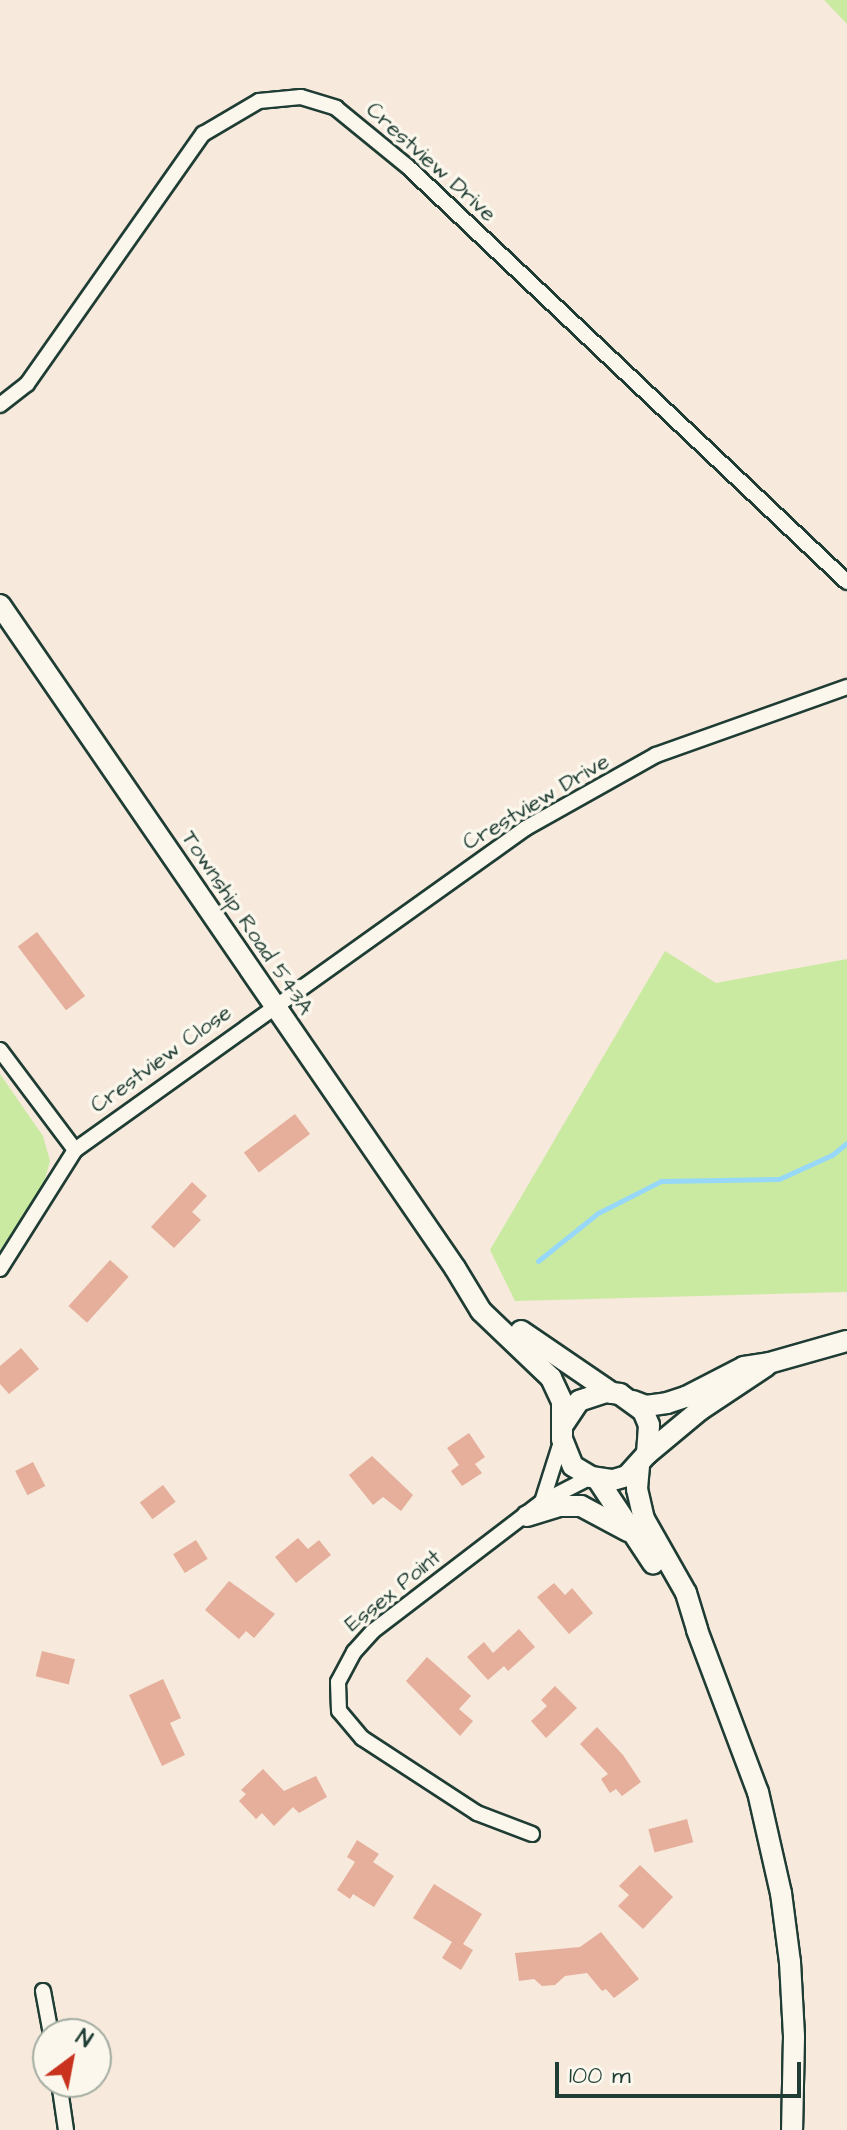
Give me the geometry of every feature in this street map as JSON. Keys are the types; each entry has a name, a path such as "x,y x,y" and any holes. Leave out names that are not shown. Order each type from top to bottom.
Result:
{"main road":[{"name":"Township Road 543A","path":"0,605 455,1268 481,1311 551,1378 559,1390 562,1432 573,1466 594,1479 641,1541 697,1630"},
{"name":"Township Road 543A","path":"455,1268 538,1345 612,1393 633,1401 649,1425 639,1506 686,1593 758,1792 781,1893 794,2037 792,2130"},
{"path":"633,1401 646,1406 667,1403 744,1367 847,1341"},
{"path":"594,1479 613,1480 643,1460 700,1410 769,1363"},
{"path":"562,1432 579,1401 592,1394 612,1393"},
{"path":"527,1516 560,1506 581,1506 617,1523 641,1541"}],"street":[{"name":"Crestview Drive","path":"0,405 27,384 203,134 259,101 301,97 336,108 408,167 847,582"},
{"name":"Crestview Drive","path":"274,1005 526,828 656,755 847,687"},
{"name":"Crestview Close","path":"0,1269 75,1150 274,1005"},
{"path":"0,1050 75,1150"},
{"name":"Essex Point","path":"542,1502 562,1432"},
{"name":"Essex Point","path":"532,1834 477,1813 383,1753 348,1725 339,1711 338,1682 354,1652 373,1631 542,1502 594,1479"},
{"path":"43,1991 48,2018"},
{"path":"61,2098 66,2130"}],"green space":[{"path":"824,0 847,0 847,24"},
{"path":"665,951 716,983 847,959 847,1292 515,1301 490,1250"},
{"path":"0,1074 43,1136 50,1161 42,1190 0,1250"}],"building":[{"path":"37,932 85,996 66,1010 18,946"},
{"path":"295,1114 310,1134 259,1172 244,1153"},
{"path":"192,1182 207,1196 192,1212 201,1220 174,1248 151,1227"},
{"path":"110,1260 129,1277 87,1323 69,1306"},
{"path":"21,1348 39,1369 9,1394 0,1384 0,1366"},
{"path":"469,1433 485,1457 475,1464 482,1473 462,1486 451,1471 459,1465 447,1448"},
{"path":"372,1456 413,1495 401,1511 383,1497 373,1505 349,1475"},
{"path":"33,1462 45,1486 27,1495 15,1471"},
{"path":"163,1485 176,1502 152,1519 140,1502"},
{"path":"298,1538 308,1549 319,1540 331,1555 296,1583 275,1557"},
{"path":"196,1540 208,1559 185,1573 173,1554"},
{"path":"229,1581 275,1614 254,1638 246,1631 239,1639 205,1610"},
{"path":"554,1583 565,1595 572,1588 593,1613 569,1634 537,1597"},
{"path":"519,1629 535,1647 508,1671 504,1666 488,1680 467,1657 484,1642 493,1653"},
{"path":"42,1651 75,1659 69,1684 36,1676"},
{"path":"427,1657 471,1696 459,1709 473,1721 460,1736 406,1681"},
{"path":"163,1679 181,1718 170,1723 185,1755 162,1766 129,1695"},
{"path":"555,1686 577,1708 546,1738 531,1721 547,1706 541,1700"},
{"path":"597,1727 623,1755 641,1782 622,1796 616,1789 610,1793 601,1779 608,1774 580,1744"},
{"path":"263,1769 284,1791 316,1776 327,1797 299,1813 293,1807 274,1826 262,1813 256,1819 239,1801 246,1794 241,1790"},
{"path":"687,1819 693,1842 655,1853 648,1829"},
{"path":"357,1840 379,1854 373,1862 394,1876 374,1907 353,1894 350,1899 337,1890 355,1862 347,1857"},
{"path":"640,1865 673,1897 643,1929 618,1906 629,1895 619,1886"},
{"path":"434,1884 482,1914 463,1944 473,1950 461,1970 442,1958 452,1942 413,1918"},
{"path":"601,1932 639,1979 614,1998 606,1989 602,1991 587,1973 565,1976 555,1985 542,1986 534,1979 519,1981 515,1953 580,1947"}],"waterway":[{"path":"538,1261 598,1213 661,1181 779,1179 832,1155 847,1143"}]}
